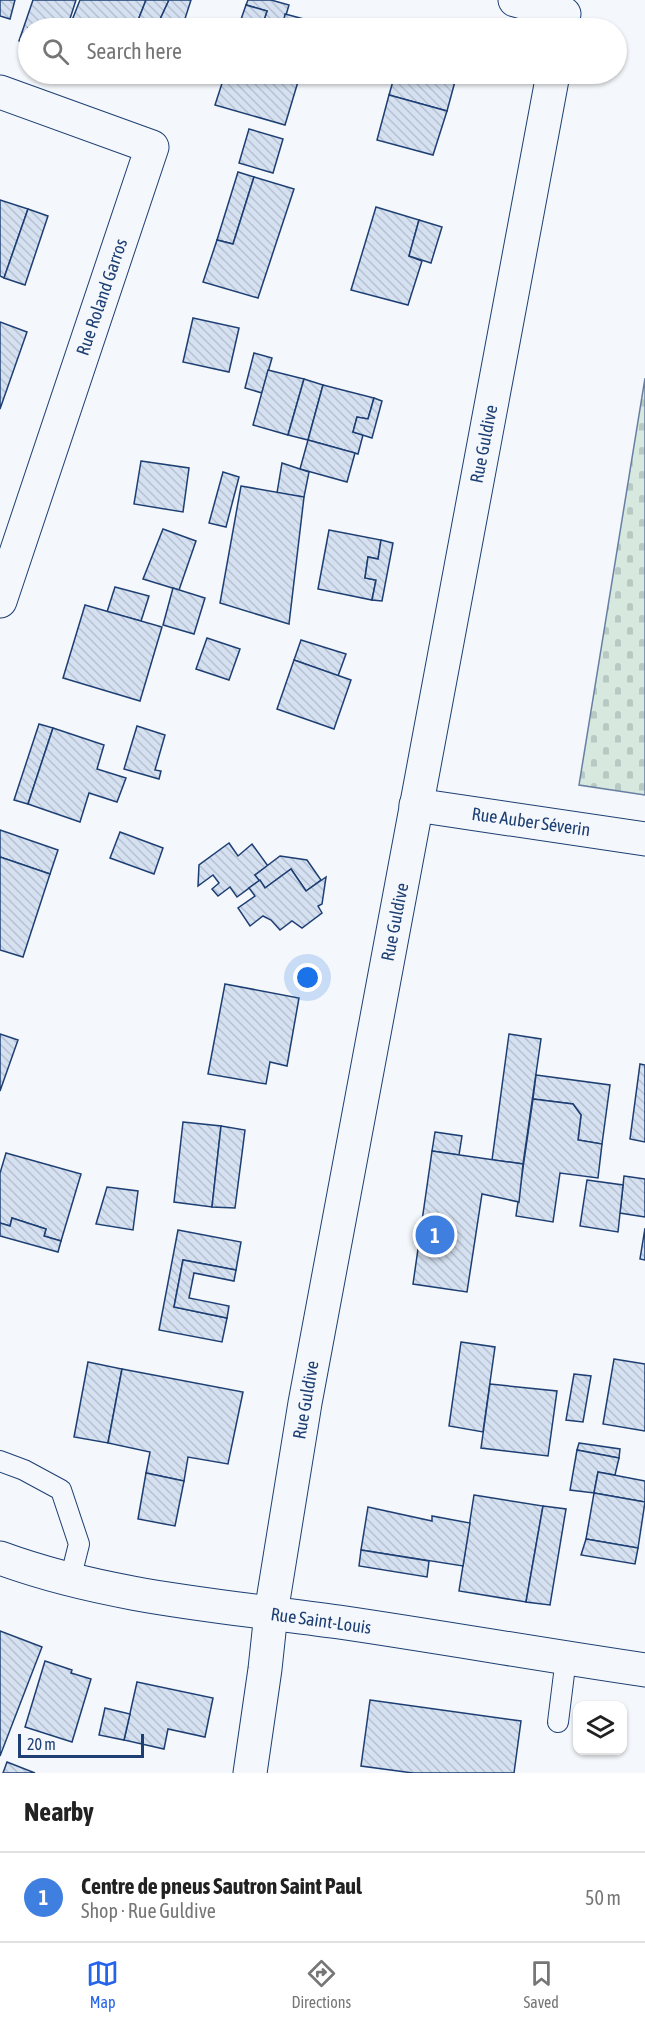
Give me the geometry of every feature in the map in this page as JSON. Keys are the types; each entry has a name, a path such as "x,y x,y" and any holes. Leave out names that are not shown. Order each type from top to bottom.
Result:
{"street":[{"path":"515,0 564,14"},
{"name":"Rue Guldive","path":"250,1773 271,1614 308,1391 551,84"},
{"name":"Rue Roland Garros","path":"0,92 152,147 0,601"},
{"name":"Rue Auber Séverin","path":"416,805 645,839"},
{"name":"Rue Saint-Louis","path":"0,1558 70,1580 202,1605 339,1622 645,1670"}],"lane":[{"path":"0,1461 24,1470 61,1490 79,1544 70,1580"},
{"path":"558,1722 566,1658"}],"green space":[{"path":"645,378 645,795 579,785"}],"building":[{"path":"0,0 15,0 10,19 0,16"},
{"path":"33,0 76,0 70,18 27,18"},
{"path":"80,0 146,0 139,18 73,18"},
{"path":"146,0 169,0 161,18 139,18"},
{"path":"169,0 191,0 185,18 161,18"},
{"path":"248,0 271,0 289,5 285,18 265,18 267,11 246,5"},
{"path":"246,5 267,11 265,18 241,18"},
{"path":"285,14 300,18 284,18"},
{"path":"222,84 297,84 285,125 215,105"},
{"path":"392,84 454,84 447,111 389,95"},
{"path":"389,95 447,111 433,155 377,140"},
{"path":"249,129 283,139 273,173 239,163"},
{"path":"238,172 254,177 233,244 217,240"},
{"path":"254,177 294,189 258,298 203,282 217,240 233,244"},
{"path":"0,200 28,209 4,278 0,276"},
{"path":"376,207 419,220 409,256 422,261 408,305 351,290"},
{"path":"28,209 48,216 25,285 4,278"},
{"path":"419,220 442,227 431,263 409,256"},
{"path":"193,318 239,328 229,372 183,362"},
{"path":"0,322 27,332 0,409"},
{"path":"254,353 272,358 262,393 245,388"},
{"path":"268,370 304,379 288,435 253,425"},
{"path":"304,379 323,385 308,440 288,435"},
{"path":"323,385 374,398 368,419 357,417 353,432 363,435 358,454 308,440"},
{"path":"374,398 382,401 372,438 353,432 357,417 368,419"},
{"path":"308,440 355,453 347,482 300,469"},
{"path":"141,461 189,468 183,512 134,504"},
{"path":"282,463 309,472 304,497 277,493"},
{"path":"223,472 239,477 226,527 209,523"},
{"path":"241,486 304,497 289,624 220,603"},
{"path":"163,529 196,541 179,590 143,579"},
{"path":"329,530 381,540 378,559 368,557 365,578 376,580 372,600 318,589"},
{"path":"381,540 393,543 382,601 372,600 376,580 365,578 368,557 378,559"},
{"path":"115,587 149,596 141,621 107,612"},
{"path":"173,588 205,598 194,634 163,625"},
{"path":"85,605 162,627 140,701 63,678"},
{"path":"207,638 240,649 229,680 196,669"},
{"path":"301,640 346,654 338,676 294,660"},
{"path":"294,660 351,680 334,729 277,709"},
{"path":"39,724 53,728 28,804 14,800"},
{"path":"137,726 165,735 155,770 161,771 159,779 124,769"},
{"path":"53,728 104,745 97,769 126,778 117,802 89,793 80,822 28,804"},
{"path":"0,830 58,850 50,874 0,857"},
{"path":"120,832 163,848 154,874 110,858"},
{"path":"229,843 238,856 252,844 268,866 255,875 260,880 237,897 230,887 218,896 212,889 219,883 213,875 198,886 199,865"},
{"path":"280,856 307,860 321,880 306,891 291,869 265,888 255,875"},
{"path":"0,857 50,874 23,957 0,950"},
{"path":"291,869 306,891 326,877 322,904 318,906 322,913 302,928 292,921 280,930 271,920 263,916 250,926 238,908 255,896 249,888 260,880 265,888"},
{"path":"225,984 299,998 287,1066 270,1062 266,1084 208,1074"},
{"path":"0,1034 18,1040 0,1091"},
{"path":"509,1034 541,1039 523,1164 492,1160"},
{"path":"640,1064 645,1065 645,1142 630,1139"},
{"path":"536,1075 610,1085 602,1144 578,1140 581,1115 573,1104 533,1099"},
{"path":"533,1099 573,1104 581,1115 578,1140 602,1144 598,1178 560,1173 553,1222 516,1216"},
{"path":"183,1122 221,1126 212,1207 174,1202"},
{"path":"221,1126 245,1130 235,1208 212,1207"},
{"path":"435,1132 462,1136 459,1155 432,1151"},
{"path":"432,1151 523,1164 519,1202 482,1194 467,1292 413,1284"},
{"path":"6,1153 81,1174 61,1241 44,1236 46,1229 12,1218 10,1226 0,1223 0,1173"},
{"path":"624,1176 645,1179 645,1217 620,1213"},
{"path":"587,1180 623,1185 618,1232 580,1226"},
{"path":"107,1187 138,1191 133,1230 96,1224"},
{"path":"12,1218 46,1229 44,1236 61,1241 58,1252 0,1236 0,1223 10,1226"},
{"path":"645,1228 645,1260 640,1259"},
{"path":"178,1230 241,1242 236,1270 183,1260 174,1307 227,1318 222,1342 159,1330"},
{"path":"183,1260 236,1270 234,1281 194,1273 189,1298 229,1306 227,1318 174,1307"},
{"path":"461,1342 495,1347 483,1432 449,1426"},
{"path":"614,1359 645,1364 645,1431 603,1424"},
{"path":"88,1362 122,1369 108,1443 74,1437"},
{"path":"122,1369 243,1392 228,1464 188,1457 184,1481 146,1473 150,1452 108,1443"},
{"path":"574,1374 591,1376 583,1422 566,1420"},
{"path":"490,1384 557,1391 548,1456 481,1448"},
{"path":"579,1443 620,1449 619,1458 577,1450"},
{"path":"577,1450 619,1458 615,1475 598,1472 594,1493 570,1490"},
{"path":"598,1472 645,1481 645,1502 594,1493"},
{"path":"146,1473 184,1481 175,1526 138,1519"},
{"path":"594,1493 645,1502 638,1548 586,1539"},
{"path":"474,1495 543,1506 526,1602 459,1591"},
{"path":"543,1506 566,1509 550,1605 526,1602"},
{"path":"368,1507 432,1521 432,1516 470,1523 463,1566 361,1550"},
{"path":"586,1539 638,1548 635,1564 581,1555"},
{"path":"361,1550 429,1561 427,1577 359,1566"},
{"path":"0,1631 42,1647 0,1756"},
{"path":"45,1661 91,1679 72,1742 25,1727"},
{"path":"137,1682 213,1698 205,1737 168,1729 164,1749 124,1740"},
{"path":"370,1700 521,1721 514,1773 413,1773 361,1766"},
{"path":"105,1708 130,1714 124,1740 99,1735"},
{"path":"7,1762 35,1773 3,1773"}],"place":[{"name":"Centre de pneus Sautron Saint Paul","path":"435,1235"}]}
